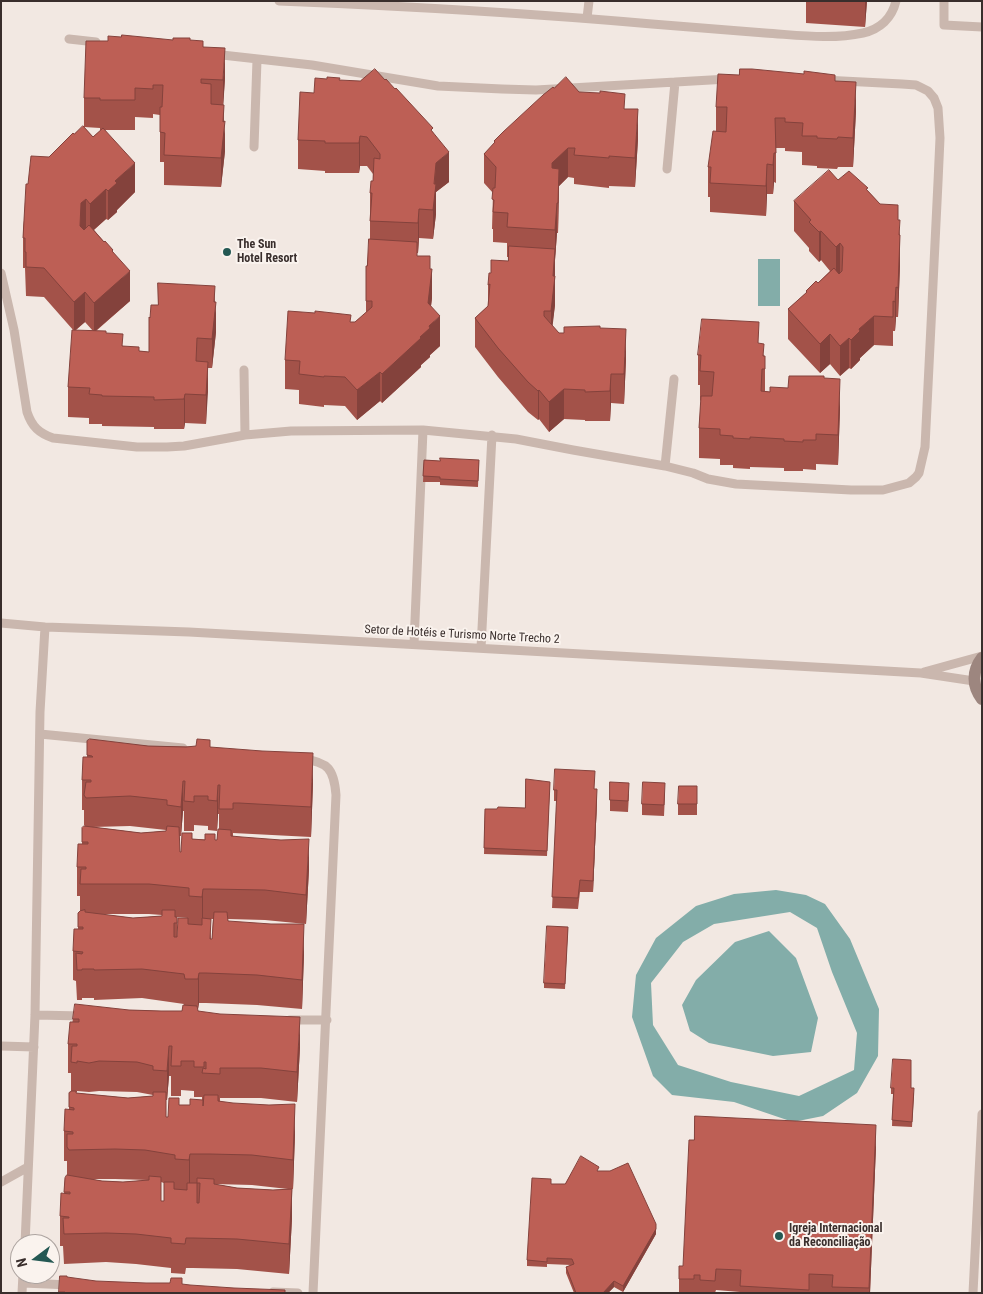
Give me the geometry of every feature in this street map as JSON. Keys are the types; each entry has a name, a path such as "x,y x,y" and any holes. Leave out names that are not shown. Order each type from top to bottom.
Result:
{"street":[{"path":"982,657 974,672 977,692 982,699"}],"lane":[{"path":"279,1 326,2 587,18 796,35 836,36 863,33 876,28 888,19 896,1"},
{"path":"587,18 588,1"},
{"path":"944,1 944,25 982,27"},
{"path":"69,39 106,43"},
{"path":"208,54 312,65 438,86 502,89 536,90 742,78"},
{"path":"254,147 257,60"},
{"path":"1,273 14,330 27,412 33,425 42,434 67,441 137,447 167,447 184,446 245,435 290,431 424,430 492,435 665,466 708,479 736,484 842,490 891,489 909,483 916,477 925,447 939,155 938,108 931,94 924,88 916,85 811,80"},
{"path":"667,169 675,82"},
{"path":"244,370 245,435"},
{"path":"665,466 674,379"},
{"path":"414,644 424,430"},
{"path":"482,648 492,435"},
{"name":"Setor de Hotéis e Turismo Norte Trecho 2","path":"1,623 44,627 189,632 922,672 974,681"},
{"path":"25,1234 34,1047 44,627"},
{"name":"Setor de Hotéis e Turismo Norte Trecho 2","path":"922,672 982,657"},
{"path":"40,734 195,749"},
{"path":"292,758 322,763 329,768 335,783 327,1020 313,1293"},
{"path":"35,1014 94,1016"},
{"path":"278,1019 327,1020"},
{"path":"1,1046 34,1047"},
{"path":"973,1293 982,1114"},
{"path":"1,1182 28,1167"},
{"path":"60,1282 82,1285"},
{"path":"259,1291 298,1293"}],"water":[{"path":"758,259 780,259 780,306 758,306"},
{"path":"776,890 806,895 825,904 850,939 879,1009 878,1056 857,1093 823,1116 793,1122 734,1102 672,1095 653,1076 632,1017 636,975 656,938 696,906 734,894","holes":["790,912 817,928 832,972 857,1033 854,1070 799,1096 731,1082 678,1065 653,1025 651,983 683,942 714,924"]},
{"path":"769,931 796,958 818,1018 811,1052 773,1056 709,1043 690,1031 682,1005 696,980 735,942"}],"building":[{"path":"122,35 173,40 173,38 190,38 190,40 203,41 203,47 225,48 223,80 201,79 201,83 211,84 211,104 224,105 223,122 225,121 221,158 164,155 165,133 160,132 160,107 162,107 163,85 153,85 153,89 135,88 135,100 84,98 86,41 108,41 108,36 121,37"},
{"path":"375,69 396,88 433,128 431,130 449,152 436,163 433,210 419,209 418,223 370,221 372,193 370,193 371,181 373,181 374,158 380,159 380,154 367,137 360,136 359,143 325,143 325,141 298,140 300,92 314,93 315,78 327,79 327,77 340,78 339,80 360,81"},
{"path":"740,69 804,74 804,71 835,75 835,81 856,82 853,138 838,137 837,139 802,136 803,123 785,122 785,118 775,118 776,153 774,153 773,165 767,164 766,186 710,183 711,167 708,167 713,131 726,132 727,107 716,107 718,74 739,75"},
{"path":"566,77 579,92 600,93 600,91 625,94 624,109 638,109 635,158 574,155 575,148 568,148 552,163 552,168 559,169 555,230 507,227 508,213 493,212 494,200 492,199 493,188 495,188 496,167 484,154 503,132 543,95"},
{"path":"83,126 93,137 103,128 135,163 115,181 117,183 108,191 106,189 90,204 86,199 81,203 80,226 84,230 89,225 130,271 94,303 85,292 74,302 44,268 26,267 25,238 23,238 26,184 28,184 31,156 49,157 73,133"},
{"path":"829,170 838,180 849,171 868,188 866,189 880,204 898,205 898,220 900,220 898,288 896,287 895,302 893,301 893,317 874,316 859,329 860,331 851,340 849,338 840,346 830,334 820,344 788,309 816,281 818,283 834,268 839,274 842,271 843,247 840,243 836,247 821,231 819,232 809,222 811,220 794,201"},
{"path":"369,239 417,242 417,256 430,256 430,269 432,269 428,303 440,316 429,326 430,328 421,338 382,374 380,372 357,390 345,377 299,374 300,361 285,360 288,311 315,313 315,311 351,315 350,322 355,322 372,307 372,301 366,301 366,266"},
{"path":"509,246 555,249 553,276 555,276 551,311 544,311 544,316 559,333 564,333 564,327 600,326 600,328 626,329 624,374 611,374 610,391 585,392 585,390 564,389 549,402 539,390 528,382 498,348 475,318 488,306 491,260 508,261"},
{"path":"158,283 215,286 214,302 216,302 212,339 197,338 196,361 208,362 206,395 185,394 184,399 154,400 154,397 102,396 89,394 90,388 68,387 72,330 106,331 106,333 123,334 122,346 139,347 139,351 149,352 149,317 151,305 158,305"},
{"path":"702,319 759,322 758,343 764,344 763,356 765,356 765,369 762,369 761,391 770,392 770,387 788,388 789,376 824,376 824,378 840,379 838,435 816,434 816,440 803,440 803,442 750,437 750,439 733,438 733,436 720,435 720,429 699,428 701,396 712,396 714,372 700,371 701,355 698,355"},
{"path":"440,458 479,460 478,481 423,476 424,460 440,461"},
{"path":"90,739 148,746 186,747 196,746 197,739 210,740 210,747 313,753 311,807 233,803 233,809 219,809 220,785 218,785 217,801 208,800 208,796 194,796 194,802 184,801 185,781 183,781 181,807 167,805 167,800 130,796 86,798 84,795 86,782 91,782 91,780 82,780 83,757 93,757 87,755 87,741"},
{"path":"555,769 595,771 594,789 597,789 593,881 580,880 578,898 552,897 557,790 554,790"},
{"path":"526,779 550,782 547,851 484,848 485,809 497,809 498,807 525,808"},
{"path":"610,782 629,783 628,801 610,800"},
{"path":"643,782 665,783 664,805 642,804"},
{"path":"679,786 697,786 697,804 678,804"},
{"path":"84,826 141,833 166,831 167,826 179,827 180,852 182,833 192,833 192,839 205,840 205,834 215,834 215,840 217,840 218,829 231,830 231,836 281,840 309,839 306,895 265,890 203,889 202,897 189,896 189,888 149,884 80,884 81,869 86,869 86,867 77,867 78,844 88,844 88,842 82,842 82,828"},
{"path":"85,910 85,912 133,918 162,916 162,910 175,910 177,923 174,923 174,937 177,937 178,918 188,918 188,924 202,925 202,918 211,919 210,939 212,939 214,912 227,912 228,921 304,924 302,980 257,975 206,973 199,973 198,979 185,979 184,974 142,969 77,970 76,953 82,954 83,952 73,951 74,929 83,929 83,927 78,927 78,913"},
{"path":"547,926 568,927 565,984 544,983"},
{"path":"75,1004 129,1010 161,1011 182,1011 183,1005 197,1006 198,1011 220,1014 300,1017 297,1072 261,1068 220,1068 220,1074 202,1073 203,1068 206,1069 206,1062 204,1062 204,1067 194,1067 194,1061 181,1061 181,1066 171,1066 172,1046 169,1046 167,1071 153,1070 153,1066 137,1062 71,1062 72,1046 77,1046 77,1044 68,1044 70,1022 79,1022 79,1019 73,1019"},
{"path":"893,1059 911,1060 911,1088 914,1088 912,1122 892,1120 894,1088 891,1088"},
{"path":"72,1091 128,1098 153,1096 153,1092 166,1092 166,1117 168,1117 169,1098 179,1098 179,1105 190,1105 190,1099 203,1100 203,1106 204,1095 218,1095 218,1101 233,1103 295,1104 293,1160 252,1155 190,1154 189,1160 175,1159 175,1155 145,1150 69,1150 67,1147 67,1134 73,1134 73,1132 64,1131 65,1109 74,1110 74,1108 69,1107 69,1093"},
{"name":"Igreja Internacional da Reconciliação","path":"695,1116 876,1125 869,1288 832,1287 833,1275 809,1274 809,1290 740,1286 741,1270 716,1269 715,1281 700,1280 700,1275 694,1275 694,1279 679,1279 679,1266 683,1266 689,1140 694,1140"},
{"path":"581,1156 599,1167 597,1171 610,1171 628,1163 656,1224 656,1229 623,1286 614,1281 603,1293 576,1293 566,1267 574,1264 572,1259 547,1258 547,1262 527,1260 532,1178 551,1179 551,1184 565,1184"},
{"path":"67,1175 102,1181 123,1182 149,1180 149,1176 161,1177 161,1201 164,1201 164,1182 174,1182 174,1189 187,1190 187,1183 197,1183 197,1178 214,1179 214,1184 237,1188 292,1189 289,1244 237,1239 186,1238 185,1244 171,1243 171,1238 136,1234 64,1234 63,1218 69,1217 60,1216 61,1193 70,1194 70,1192 64,1192","holes":["197,1183 200,1183 199,1203 197,1203"]},
{"path":"60,1276 96,1281 146,1283 170,1283 171,1278 182,1278 182,1284 190,1285 285,1290 285,1293 59,1292"}],"place":[{"name":"The Sun Hotel Resort","path":"227,252"},
{"name":"Igreja Internacional da Reconciliação","path":"779,1236"}]}
